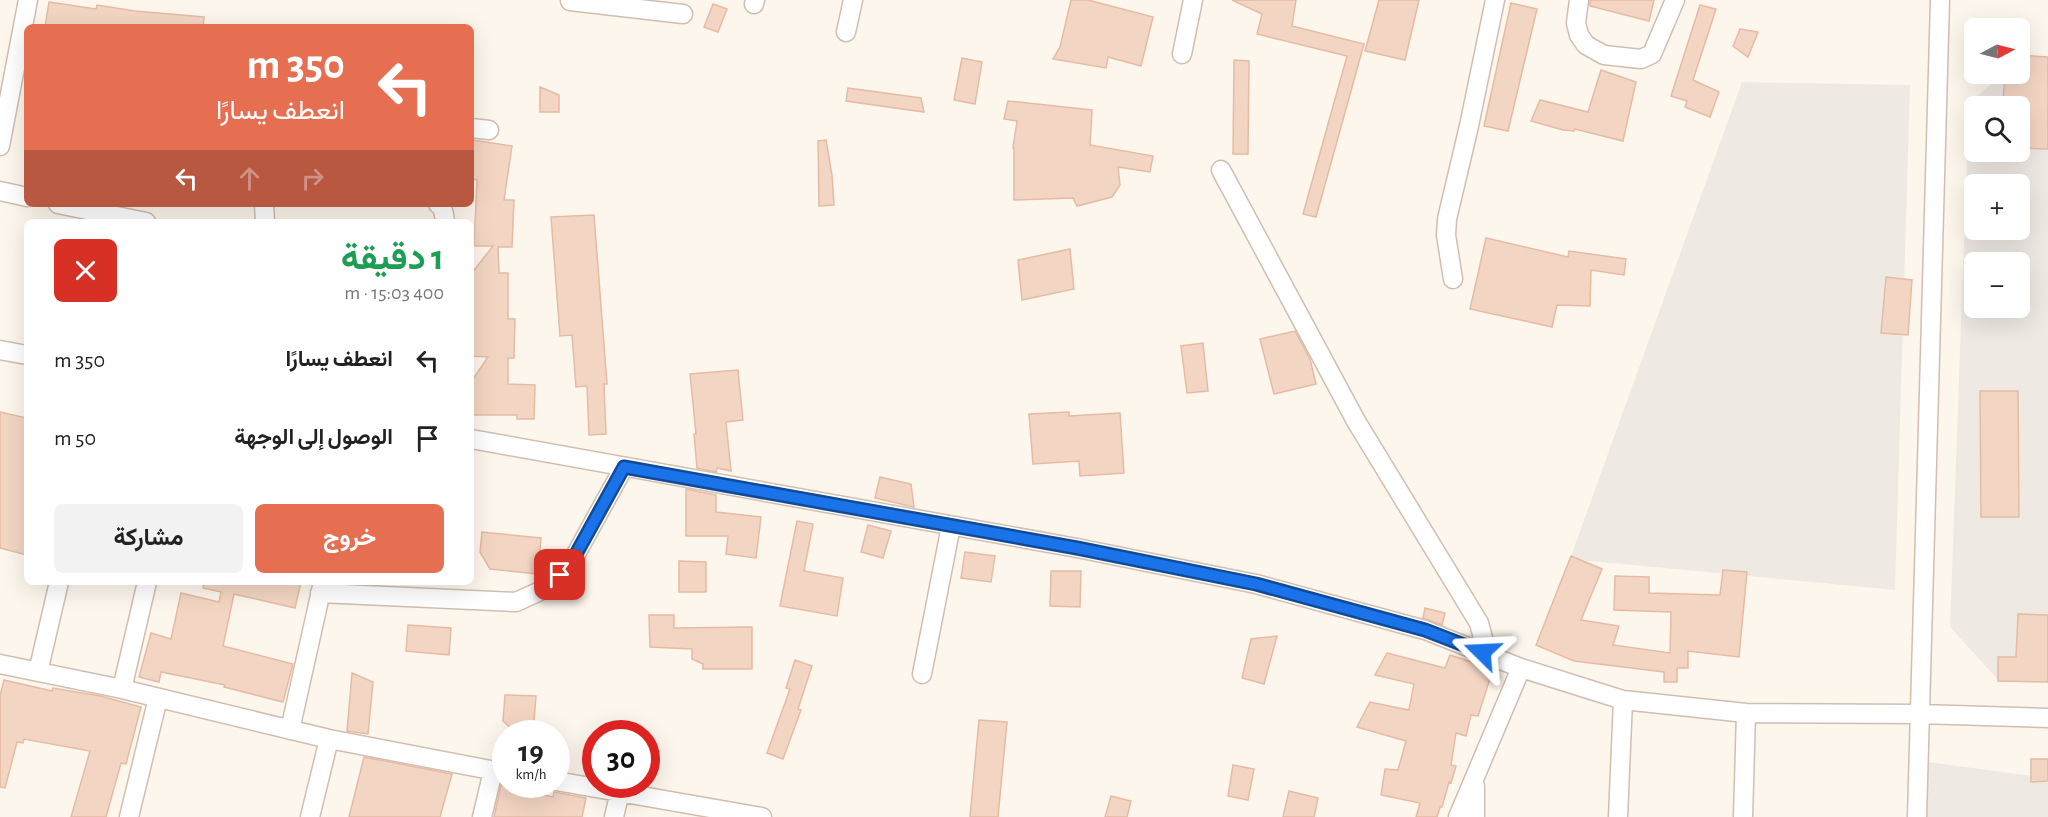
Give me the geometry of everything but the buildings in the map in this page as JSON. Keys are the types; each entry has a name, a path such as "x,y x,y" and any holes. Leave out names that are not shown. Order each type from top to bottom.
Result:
{"street":[{"path":"26,24 28,0"},
{"path":"846,32 853,0"},
{"path":"1182,54 1192,0"},
{"path":"1453,279 1447,244 1447,219 1496,0"},
{"path":"1579,0 1576,23 1579,35 1586,45 1605,55 1641,59 1652,54 1675,0"},
{"path":"1917,817 1940,0"},
{"path":"570,1 600,2 682,14"},
{"path":"0,146 21,73 24,42"},
{"path":"474,128 489,130"},
{"path":"1221,170 1356,421 1479,623 1483,638 1482,652"},
{"path":"0,191 24,196"},
{"path":"73,207 131,219"},
{"path":"0,350 24,354"},
{"path":"474,440 1077,548 1256,584 1425,630 1521,668 1623,700 1746,713 1920,714 2048,718"},
{"path":"290,730 322,587 516,603 538,592 560,575 576,554 624,467"},
{"path":"922,674 951,526"},
{"path":"38,672 58,585"},
{"path":"122,689 146,585"},
{"path":"0,664 122,689 329,739 492,771"},
{"path":"1458,817 1521,668"},
{"path":"129,817 158,698"},
{"path":"1618,817 1623,700"},
{"path":"1743,817 1746,713"},
{"path":"310,817 329,739"},
{"path":"1475,777 1475,817"},
{"path":"482,817 492,791"},
{"path":"614,817 619,798"},
{"path":"659,798 762,817"}],"shaded area":[{"path":"2048,68 2048,682 2000,682 1950,627 1964,240 2030,240 2030,174 1966,174 1967,162 2030,162 2030,96 1978,96 1991,84 2030,84 2030,72"},
{"path":"1742,82 1910,85 1895,590 1570,559"},
{"path":"1921,761 2048,778 2048,817 1915,817"}],"route":[{"path":"560,575 576,554 624,467 1077,548 1256,584 1425,630 1482,652"}]}
